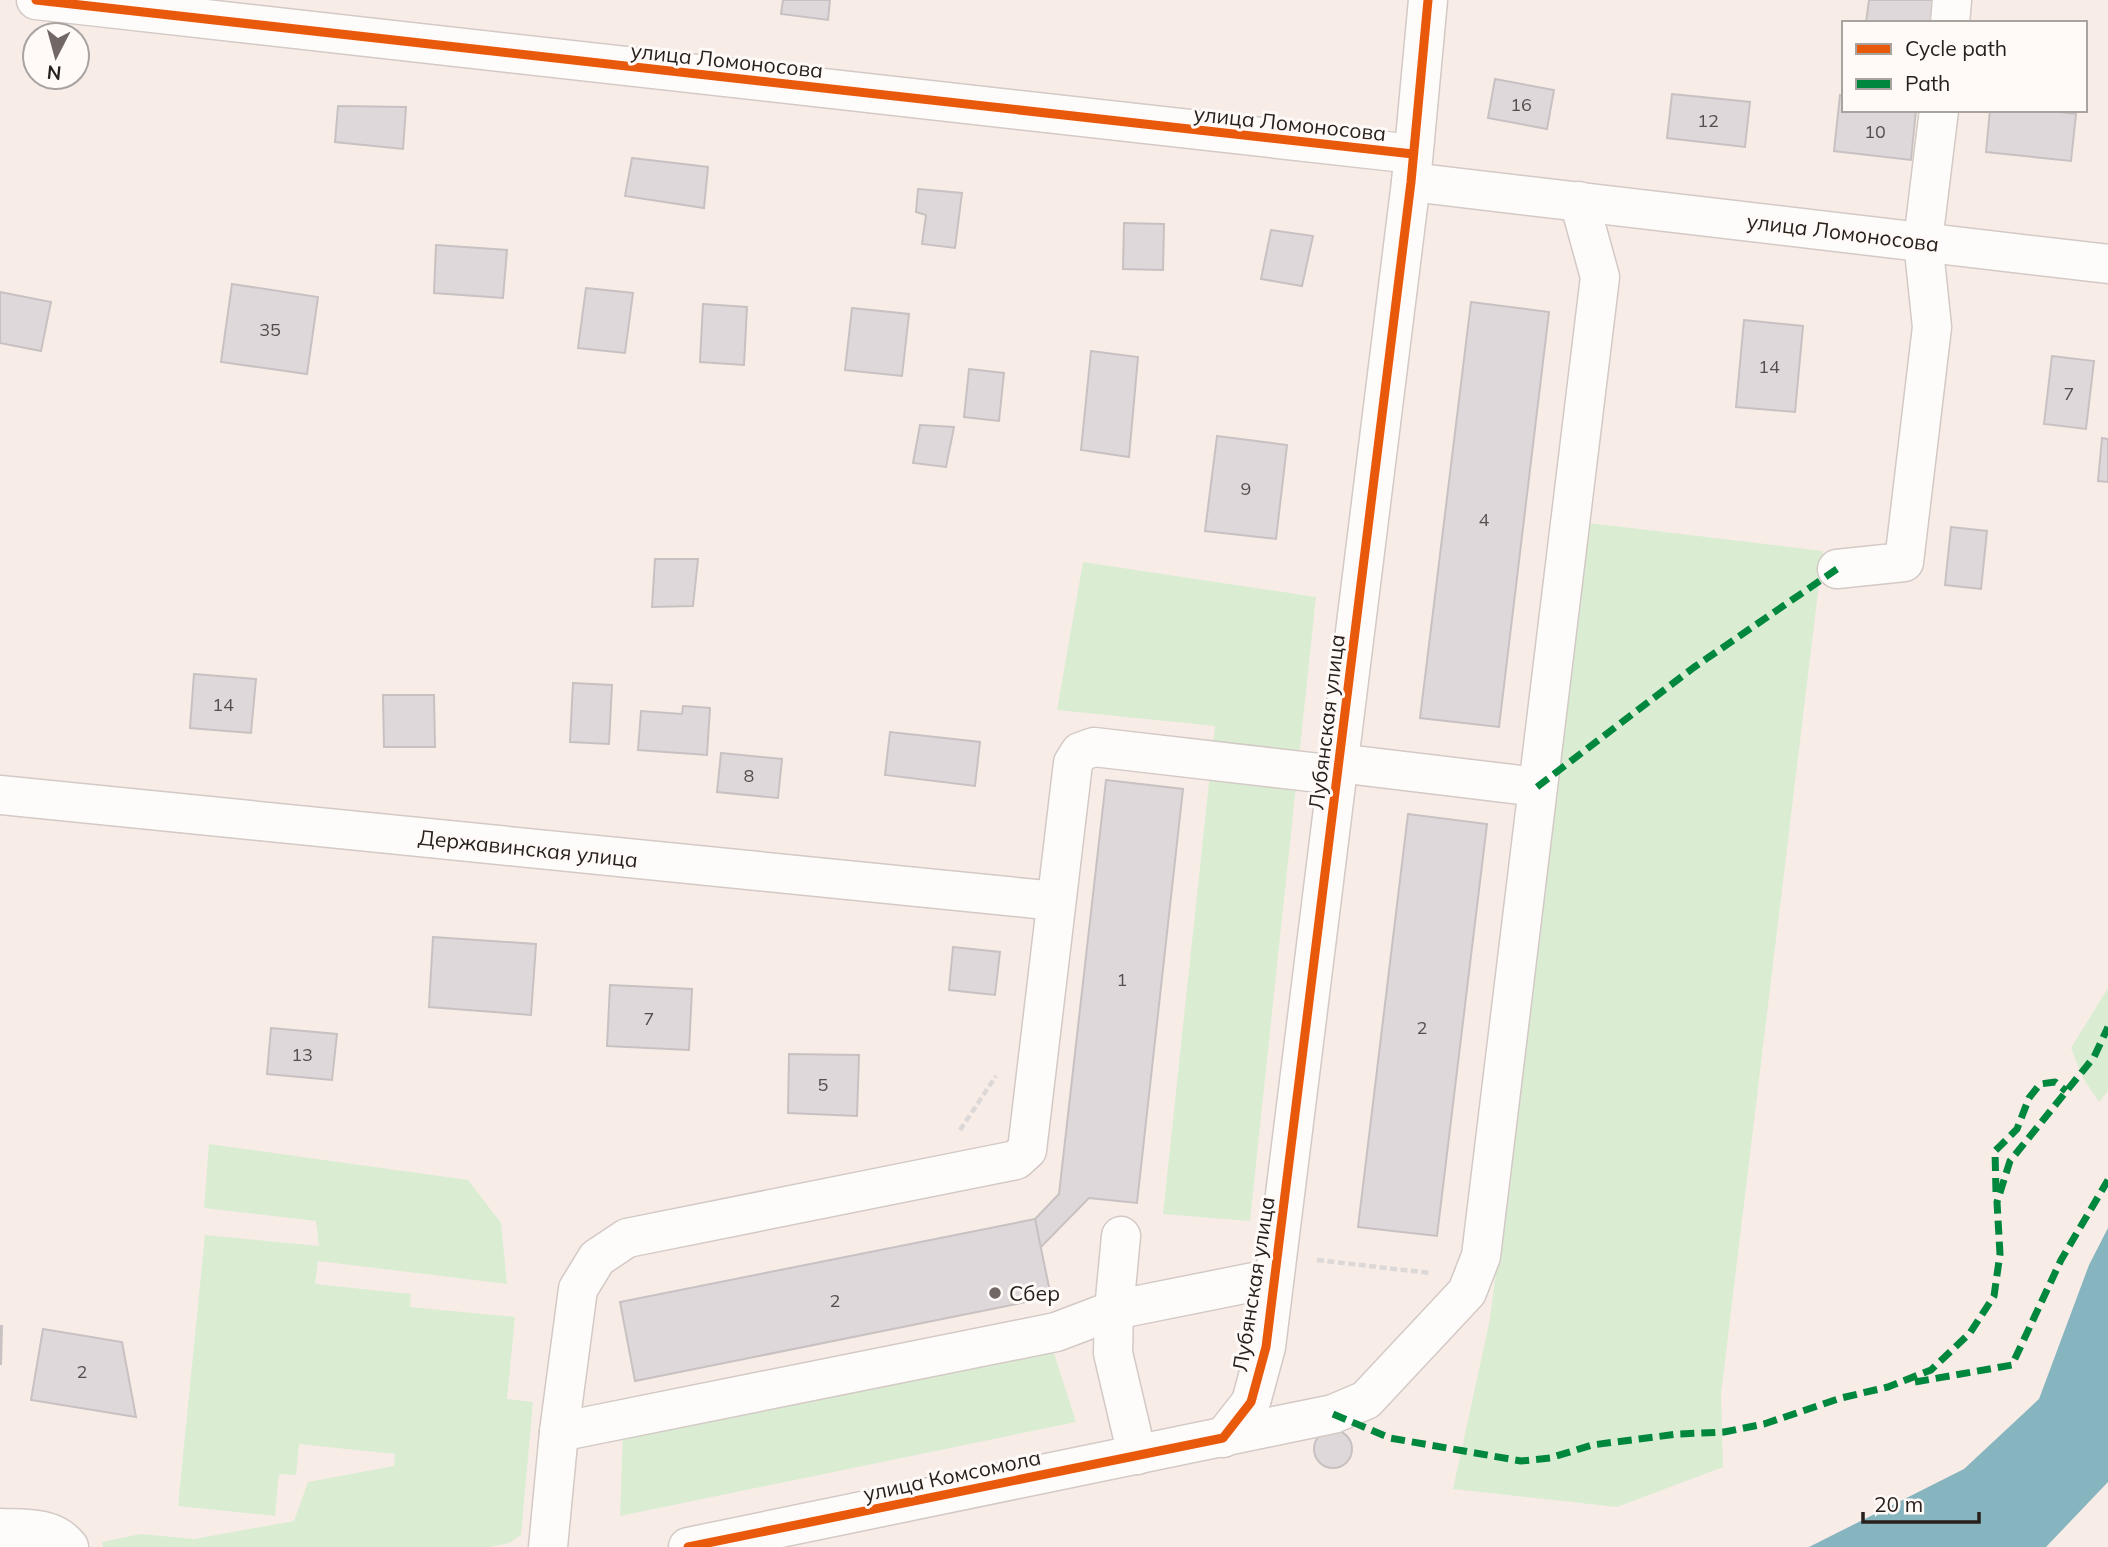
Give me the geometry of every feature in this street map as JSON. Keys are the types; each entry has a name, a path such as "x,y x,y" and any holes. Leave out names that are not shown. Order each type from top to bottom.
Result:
{"street":[{"name":"улица Ломоносова","path":"36,0 1412,168 1579,201 2108,264"},
{"name":"Лубянская улица","path":"1223,1438 1251,1402 1290,1268 1337,769 1412,168 1429,0"},
{"path":"1950,21 1952,0"},
{"path":"1837,569 1904,562 1932,327 1923,242 1939,112"},
{"name":"улица Комсомола","path":"688,1547 756,1543 1137,1455 1333,1414 1366,1400 1467,1292 1481,1256 1600,276 1579,201"},
{"path":"548,1547 559,1432 578,1289 597,1258 627,1238 1016,1160 1027,1150 1073,763 1080,752 1094,747 1537,787"},
{"name":"Державинская улица","path":"0,795 1056,901"},
{"path":"1121,1236 1113,1353 1137,1455"},
{"path":"559,1432 1056,1332 1114,1310 1290,1268"},
{"path":"0,1528 46,1531 62,1538 69,1547"}],"path":[{"path":"928,1178 1003,1065"},
{"path":"1290,1268 1472,1278"}],"green space":[{"path":"1589,523 1823,551 1721,1394 1723,1467 1617,1507 1453,1489 1490,1319"},
{"path":"1083,562 1316,597 1250,1221 1163,1214 1215,726 1057,710"},
{"path":"2108,988 2108,1091 2099,1102 2083,1078 2071,1048"},
{"path":"209,1144 468,1180 501,1223 507,1284 318,1261 315,1284 411,1294 410,1307 515,1317 507,1399 533,1402 521,1535 509,1543 490,1547 103,1547 102,1542 141,1534 194,1539 294,1521 308,1482 394,1466 395,1454 299,1444 296,1475 279,1474 275,1516 178,1506 205,1235 319,1246 316,1221 204,1208"},
{"path":"1050,1341 1076,1422 620,1516 623,1433"}],"water":[{"path":"2108,1228 2108,1482 2046,1547 1809,1547 1964,1469 2039,1399 2089,1265"}],"building":[{"path":"783,0 830,0 828,20 781,14"},
{"path":"1869,0 1937,0 1935,21 1866,21"},
{"path":"1495,79 1554,90 1547,129 1488,118"},
{"path":"1672,94 1750,102 1745,147 1667,138"},
{"path":"1840,95 1842,112 1916,112 1911,160 1834,151"},
{"path":"338,106 406,107 403,149 335,142"},
{"path":"1990,112 2076,114 2071,161 1986,152"},
{"path":"632,158 708,167 704,208 625,196"},
{"path":"918,189 962,193 955,248 922,244 926,215 916,212"},
{"path":"1124,223 1164,224 1163,270 1123,269"},
{"path":"1271,230 1313,236 1302,286 1261,279"},
{"path":"436,245 507,250 503,298 434,293"},
{"path":"232,284 318,297 307,374 221,362"},
{"path":"586,288 633,293 625,353 578,348"},
{"path":"0,292 51,302 41,351 0,343"},
{"path":"1471,302 1549,312 1499,727 1420,718"},
{"path":"703,304 747,307 744,365 700,362"},
{"path":"852,308 909,314 902,376 845,370"},
{"path":"1744,320 1803,326 1795,412 1736,407"},
{"path":"1091,351 1138,357 1129,457 1081,450"},
{"path":"2052,356 2094,361 2086,429 2044,424"},
{"path":"969,369 1004,373 999,421 964,417"},
{"path":"920,425 954,427 946,467 913,463"},
{"path":"1217,436 1287,445 1276,539 1205,531"},
{"path":"2102,438 2108,439 2108,482 2098,481"},
{"path":"1951,527 1987,531 1981,589 1945,585"},
{"path":"655,559 698,559 693,606 652,607"},
{"path":"194,674 256,679 251,733 190,728"},
{"path":"573,683 612,685 609,744 570,742"},
{"path":"383,695 434,695 435,747 384,747"},
{"path":"683,706 710,708 707,755 638,750 641,711 682,714"},
{"path":"890,732 980,742 975,786 885,775"},
{"path":"721,753 782,759 778,798 717,792"},
{"path":"1106,780 1183,789 1137,1203 1089,1198 1040,1248 1035,1219 1059,1194"},
{"path":"1408,814 1487,824 1437,1236 1358,1227"},
{"path":"433,937 536,944 531,1015 429,1007"},
{"path":"953,947 1000,952 995,995 949,990"},
{"path":"610,985 692,989 689,1050 607,1046"},
{"path":"271,1028 337,1034 332,1080 267,1074"},
{"path":"789,1054 859,1055 857,1116 788,1113"},
{"path":"1035,1219 1051,1297 635,1381 620,1302"},
{"path":"2,1326 1,1364 0,1364"},
{"path":"43,1329 122,1342 136,1417 31,1400"},
{"path":"1333,1430 1346,1436 1352,1449 1346,1462 1333,1468 1320,1462 1314,1449 1320,1436"}],"marked path":[{"path":"1537,787 1693,668 1837,569"},
{"path":"1333,1414 1390,1438 1521,1461 1550,1458 1592,1445 1678,1434 1724,1432 1764,1424 1841,1398 1888,1387 1931,1370 1970,1333 1994,1296 2000,1254 1997,1202 2010,1161 2094,1057 2108,1027"},
{"path":"1996,1192 1995,1151 2017,1129 2029,1098 2040,1084 2055,1082 2066,1091"},
{"path":"1915,1382 2012,1365 2061,1260 2108,1180"}],"cycle path":[{"path":"36,0 1413,154"},
{"path":"688,1547 1223,1438 1251,1402 1266,1347 1411,182 1428,0"}],"place":[{"name":"Сбер","path":"995,1293"}]}
